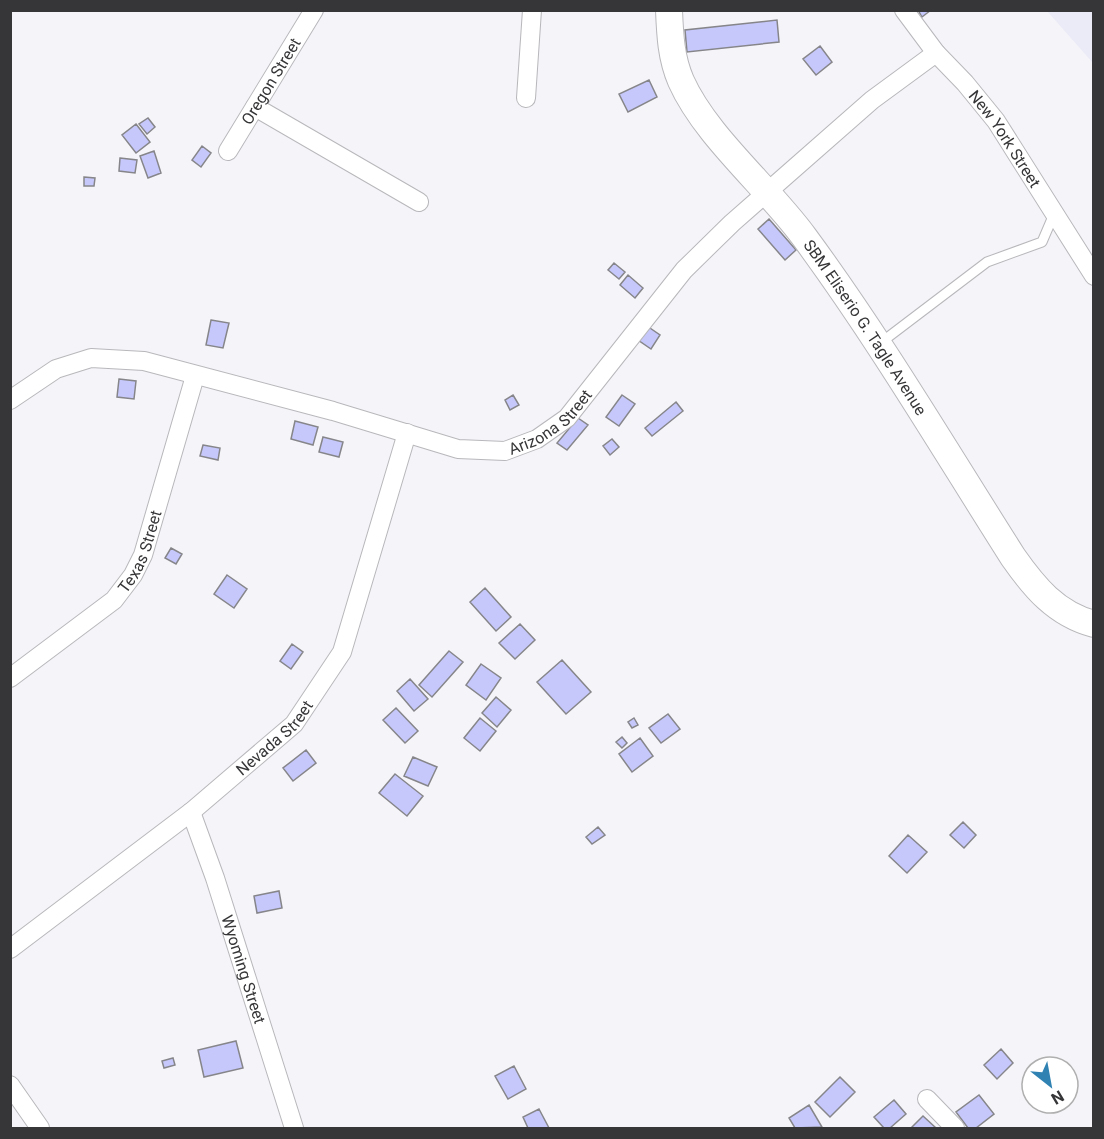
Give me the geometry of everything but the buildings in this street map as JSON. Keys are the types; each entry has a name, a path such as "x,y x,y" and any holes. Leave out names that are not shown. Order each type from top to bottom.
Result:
{"street":[{"name":"Oregon Street","path":"228,151 314,10"},
{"path":"526,98 532,10"},
{"name":"SBM Eliserio G. Tagle Avenue","path":"669,10 671,51 681,82 697,109 803,235 879,344 1012,557 1036,590 1061,611 1094,624"},
{"name":"New York Street","path":"904,10 936,53 965,83 996,121 1094,276"},
{"name":"Arizona Street","path":"10,400 56,369 91,358 144,361 458,449 505,451 537,439 567,418 684,270 766,193 872,100 936,53"},
{"path":"255,107 419,202"},
{"name":"Texas Street","path":"10,678 114,600 133,574 143,555 195,376"},
{"name":"Nevada Street","path":"10,949 191,812 294,724 342,652 407,433"},
{"name":"Wyoming Street","path":"191,812 215,878 294,1128"},
{"path":"10,1085 40,1128"},
{"path":"927,1099 955,1128"}],"lane":[{"path":"879,344 987,262 1042,242 1055,213"}],"shaded area":[{"path":"1047,11 1093,11 1093,63"}]}
